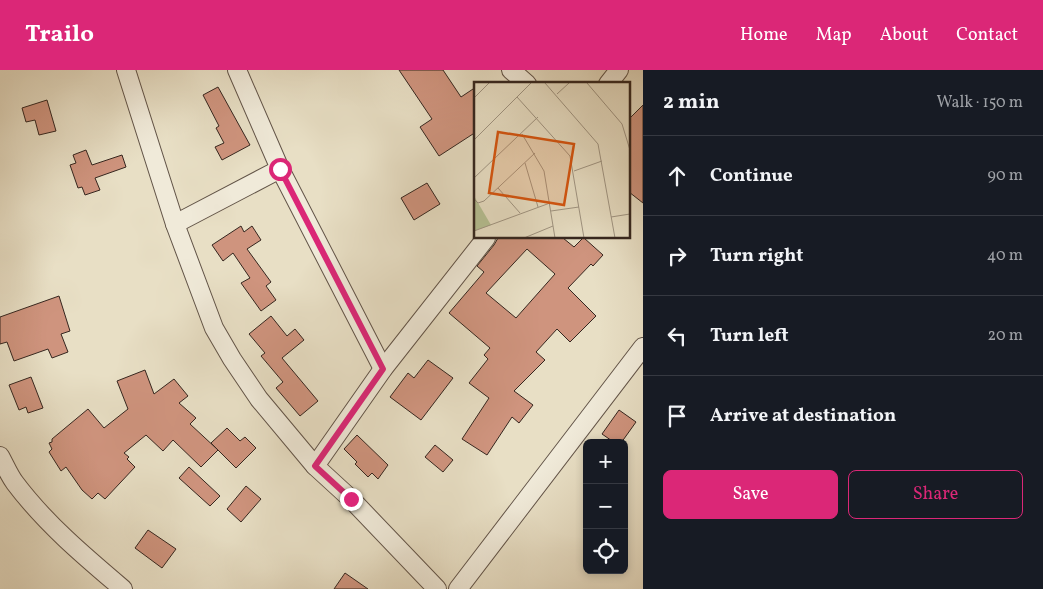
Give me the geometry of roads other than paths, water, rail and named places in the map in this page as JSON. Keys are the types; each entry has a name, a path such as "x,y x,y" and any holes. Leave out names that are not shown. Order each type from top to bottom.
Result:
{"street":[{"path":"126,70 175,224 214,328 232,359 260,400 315,466 351,499 437,589"},
{"path":"237,70 280,169 383,369"},
{"path":"511,70 524,82"},
{"path":"610,82 619,70"},
{"path":"175,224 280,169"},
{"path":"315,466 383,369 485,239"},
{"path":"458,589 643,347"},
{"path":"0,456 14,482 44,518 123,589"}]}
